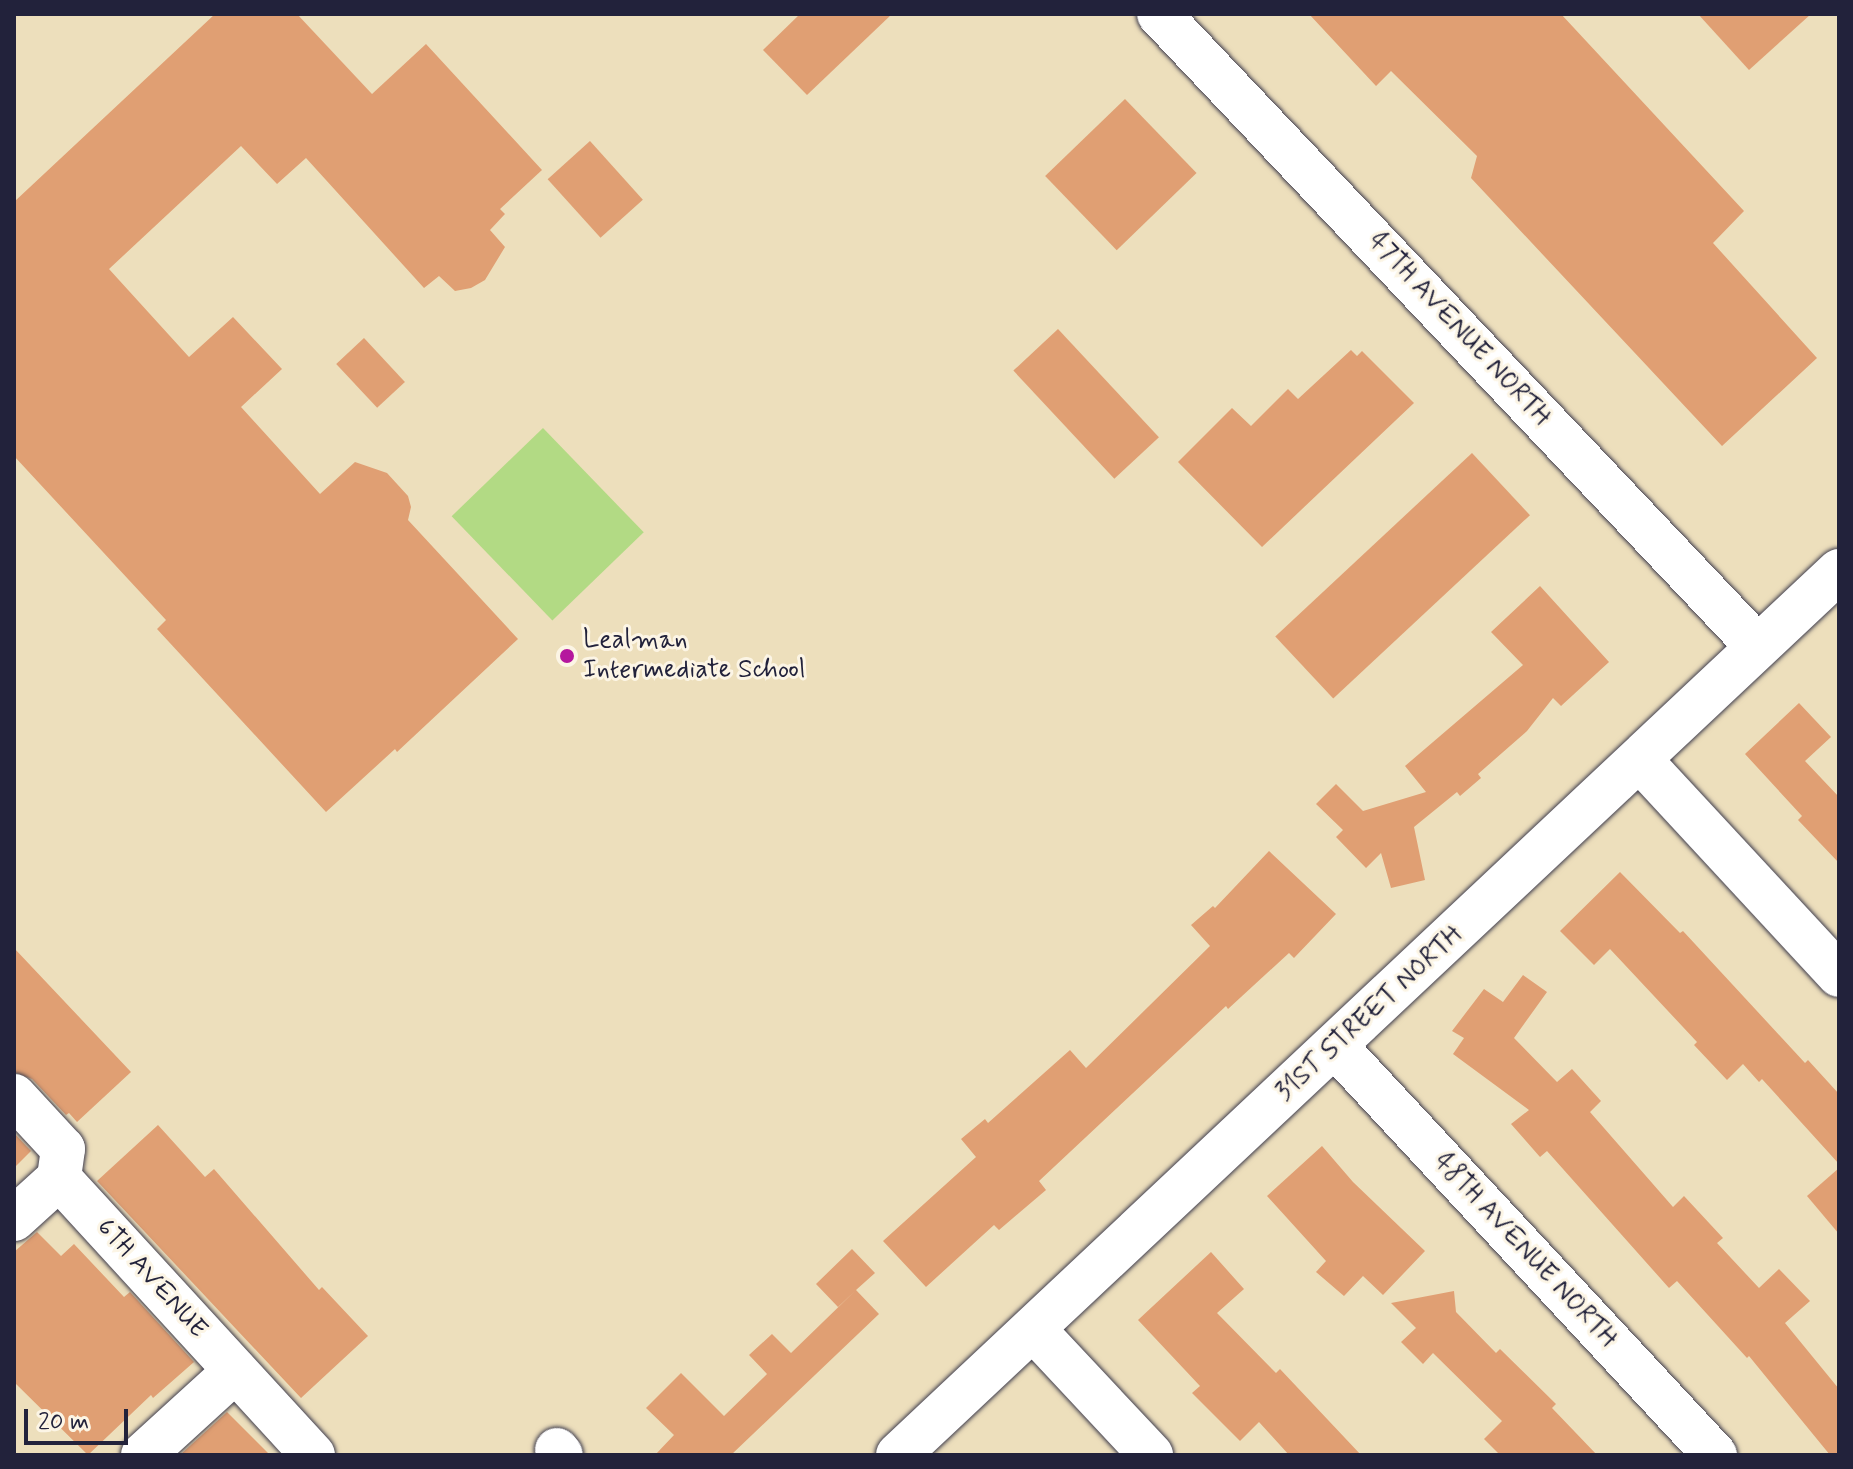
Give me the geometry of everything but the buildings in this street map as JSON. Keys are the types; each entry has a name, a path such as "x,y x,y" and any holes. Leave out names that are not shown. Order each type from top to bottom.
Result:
{"street":[{"name":"47TH AVENUE NORTH","path":"1159,14 1758,647"},
{"name":"31ST STREET NORTH","path":"898,1455 1035,1331 1839,571"},
{"path":"1640,760 1839,975"},
{"name":"48TH AVENUE NORTH","path":"1336,1047 1715,1455"},
{"path":"14,1096 63,1149 59,1178 14,1219"},
{"name":"6TH AVENUE","path":"59,1178 313,1455"},
{"path":"1035,1331 1151,1455"},
{"path":"143,1455 235,1371"}],"green space":[{"path":"543,428 644,532 552,621 452,516"}],"place":[{"name":"Lealman Intermediate School","path":"567,656"}]}
